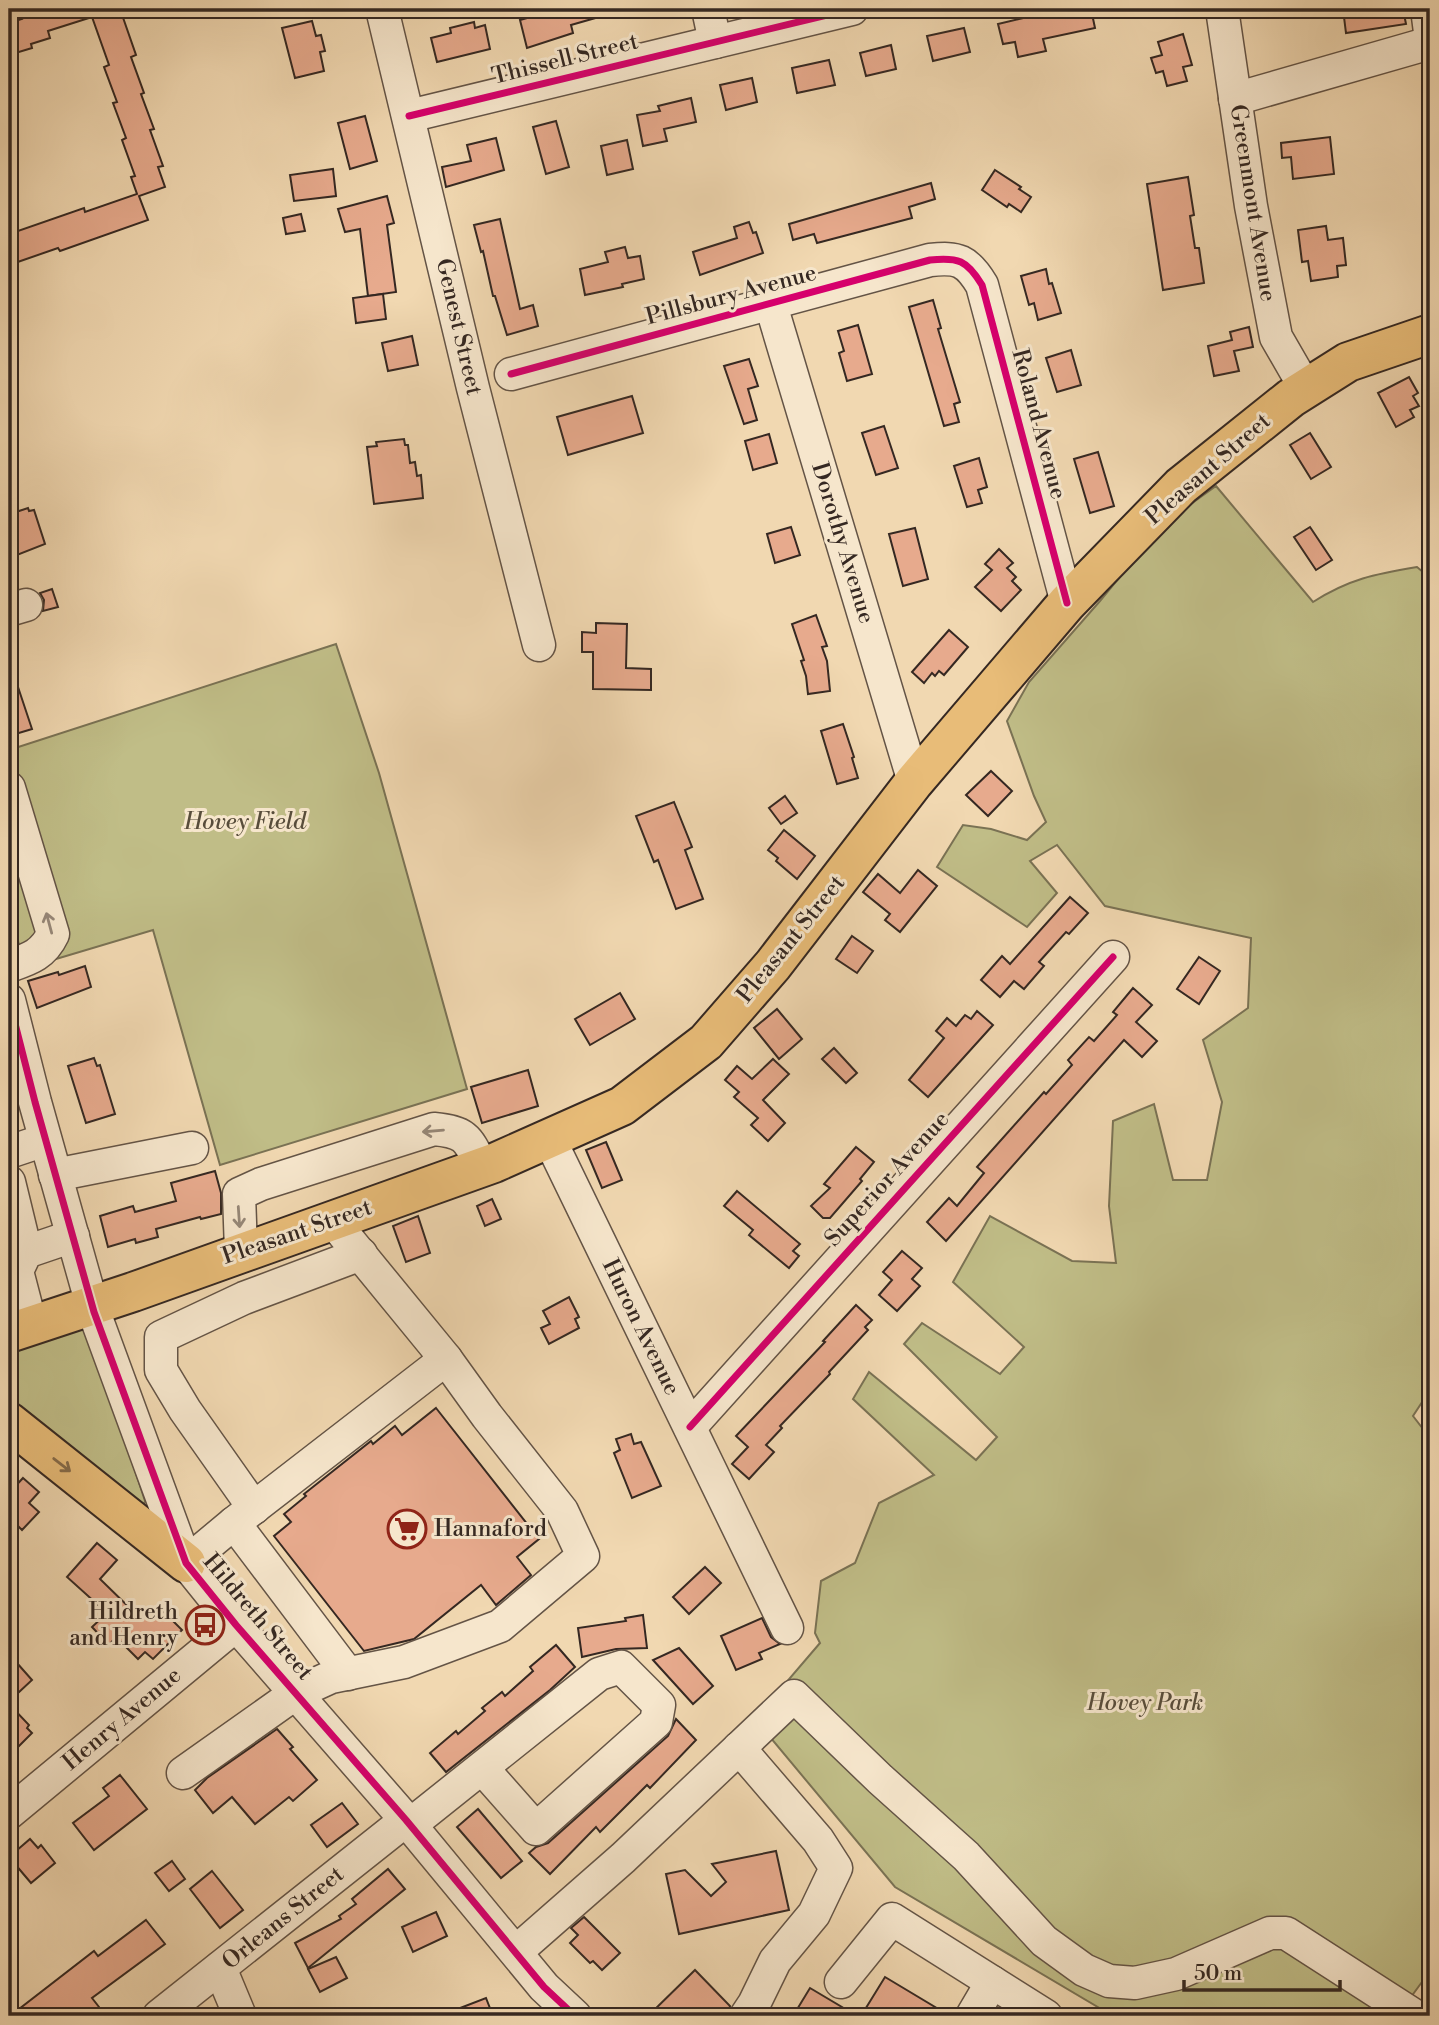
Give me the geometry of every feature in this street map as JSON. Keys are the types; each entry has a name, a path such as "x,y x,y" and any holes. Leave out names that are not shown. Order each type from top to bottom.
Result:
{"main road":[{"name":"Pleasant Street","path":"20,1329 482,1167 622,1105 706,1042 773,965 914,782 1067,603 1181,486 1291,398 1348,362 1430,334"},
{"path":"9,1422 186,1563"}],"street":[{"name":"Genest Street","path":"382,9 473,388 539,645"},
{"path":"708,9 715,42"},
{"name":"Thissell Street","path":"409,116 852,9"},
{"name":"Greenmont Avenue","path":"1222,9 1251,206 1276,337 1306,389"},
{"path":"1427,9 1430,32"},
{"path":"1235,99 1430,43"},
{"name":"Pillsbury Avenue","path":"512,374 930,260 946,258 962,261"},
{"name":"Roland Avenue","path":"962,261 974,272 982,285 1067,603"},
{"name":"Dorothy Avenue","path":"771,305 914,782"},
{"path":"9,788 52,934 46,948 40,953 9,966"},
{"name":"Superior Avenue","path":"690,1427 1113,957"},
{"name":"Hildreth Street","path":"9,1000 92,1305 186,1563 236,1625 517,1951 547,2001 575,2016"},
{"path":"241,1251 239,1194 261,1184 434,1129 453,1131 468,1140 482,1167"},
{"name":"Huron Avenue","path":"549,1138 787,1628"},
{"path":"9,1152 45,1140"},
{"path":"55,1175 192,1148"},
{"path":"9,1182 17,1255 20,1329"},
{"path":"183,1773 296,1693 331,1677 404,1662 500,1626 583,1556 562,1511 446,1359 333,1220"},
{"path":"17,1255 73,1236"},
{"path":"348,1674 244,1516 161,1370 161,1336 244,1298 360,1254"},
{"path":"186,1563 446,1359"},
{"name":"Henry Avenue","path":"9,1813 236,1625"},
{"name":"Orleans Street","path":"159,2016 482,1768 599,1674 621,1667 659,1704 656,1723 536,1829 482,1768"},
{"path":"517,1951 623,1858 794,1696 965,1856 1044,1941 1084,1970 1109,1981 1135,1983 1176,1974 1270,1933 1286,1933 1415,2016"},
{"path":"739,1748 818,1840 836,1868 814,1914 775,1961 746,2016"},
{"path":"841,1982 892,1919 1046,2016"},
{"path":"220,1968 240,2016"},
{"path":"972,2016 992,1982"},
{"path":"1421,2016 1430,2005"}],"green space":[{"name":"Hovey Park","path":"1216,486 1313,602 1363,578 1388,572 1417,567 1430,578 1430,1390 1413,1416 1430,1438 1430,1971 1397,2016 1113,2016 895,1887 755,1719 820,1643 815,1633 821,1581 855,1563 879,1503 934,1475 853,1399 869,1372 976,1460 997,1437 904,1344 922,1323 1000,1374 1024,1347 953,1282 990,1216 1072,1261 1116,1263 1109,1206 1113,1121 1154,1104 1173,1180 1207,1180 1222,1102 1203,1040 1248,1008 1251,938 1105,906 1057,845 1030,861 1057,893 1027,927 937,867 963,825 991,829 1027,840 1046,822 1007,721 1029,682 1163,524"},
{"name":"Hovey Field","path":"336,644 379,773 467,1089 220,1165 153,930 26,968 9,911 9,750"},
{"path":"88,1327 145,1501 143,1509 9,1408 9,1351"}],"building":[{"path":"39,9 120,9 136,55 131,57 154,129 150,130 163,166 158,167 165,187 139,196 148,220 60,251 58,248 9,265 9,239 14,237 12,233 84,208 85,212 137,194 131,177 135,176 122,140 126,138 113,103 117,102 104,67 109,65 92,17 48,31 50,38 31,44 32,48 9,55 9,23 22,19 20,15"},
{"path":"559,9 612,9 613,13 571,25 573,33 527,48 520,20"},
{"path":"1062,9 1091,9 1095,28 1043,39 1046,51 1018,57 1015,42 1003,44 998,24"},
{"path":"1343,9 1403,9 1406,24 1346,33"},
{"path":"312,21 316,36 321,35 325,51 320,52 324,71 295,78 282,28"},
{"path":"474,22 475,28 485,25 490,49 437,62 431,38 451,33 450,28"},
{"path":"964,28 970,52 933,61 927,36"},
{"path":"1183,34 1192,65 1183,67 1187,81 1167,86 1163,71 1156,73 1151,58 1162,55 1158,42"},
{"path":"891,45 896,69 866,76 860,53"},
{"path":"829,60 835,85 797,93 792,68"},
{"path":"752,78 757,102 726,110 720,85"},
{"path":"691,98 696,122 664,129 667,141 643,146 637,115 660,111 658,106"},
{"path":"365,116 377,161 350,169 338,123"},
{"path":"556,121 569,167 546,174 533,127"},
{"path":"1330,137 1334,174 1293,179 1291,157 1282,158 1281,143"},
{"path":"496,138 504,170 446,187 442,167 471,161 467,145"},
{"path":"627,140 633,169 607,175 601,146"},
{"path":"333,169 336,196 294,201 290,175"},
{"path":"995,170 1031,197 1021,212 1009,204 1007,207 982,190"},
{"path":"1188,177 1194,215 1190,216 1195,248 1199,248 1204,283 1163,290 1147,184"},
{"path":"931,183 935,199 909,207 912,218 817,243 814,234 793,240 789,224"},
{"path":"387,196 394,223 387,225 396,292 368,296 360,229 345,232 338,209"},
{"path":"301,214 305,231 286,234 283,218"},
{"path":"500,219 520,309 533,305 538,326 507,335 493,296 474,225"},
{"path":"749,222 753,233 756,232 763,253 700,275 693,252 737,238 734,227"},
{"path":"1326,226 1328,240 1343,238 1346,265 1337,266 1338,277 1311,281 1308,261 1302,262 1298,230"},
{"path":"625,247 628,258 640,256 644,279 622,284 623,287 585,295 580,269 608,262 605,252"},
{"path":"1046,269 1061,313 1038,320 1034,303 1029,305 1021,276"},
{"path":"383,294 386,319 356,323 353,298"},
{"path":"933,300 941,328 938,329 960,402 954,404 959,422 944,426 909,307"},
{"path":"858,325 872,374 847,381 839,353 844,351 838,331"},
{"path":"1249,327 1253,347 1234,351 1239,371 1214,376 1208,346 1232,340 1230,332"},
{"path":"412,336 418,365 388,371 382,343"},
{"path":"1071,350 1081,385 1057,392 1046,358"},
{"path":"749,359 758,386 748,389 757,420 744,424 724,366"},
{"path":"1409,377 1418,393 1413,396 1419,406 1410,410 1414,417 1396,427 1378,393"},
{"path":"632,396 643,433 568,455 557,417"},
{"path":"884,426 898,468 876,475 862,433"},
{"path":"1310,433 1331,467 1311,479 1290,445"},
{"path":"769,434 777,463 753,470 745,441"},
{"path":"404,439 405,445 408,445 410,463 415,462 417,476 421,475 423,498 374,504 367,447 377,446 376,442"},
{"path":"1098,452 1114,506 1090,513 1074,459"},
{"path":"979,458 987,487 978,490 982,503 967,507 954,466"},
{"path":"28,508 29,511 34,510 45,544 17,555 11,535 16,534 11,517 14,516 13,513"},
{"path":"791,527 800,555 775,563 767,534"},
{"path":"1310,527 1332,560 1316,570 1294,537"},
{"path":"915,528 928,579 903,586 889,534"},
{"path":"999,549 1013,563 1007,568 1016,577 1012,581 1021,590 1001,611 975,587 992,570 985,564"},
{"path":"52,589 58,607 43,611 44,600 40,593"},
{"path":"816,615 827,646 822,647 827,661 830,691 808,694 801,661 804,660 792,624"},
{"path":"596,623 627,624 626,668 651,669 651,690 593,689 593,652 582,652 582,632 596,633"},
{"path":"949,630 968,647 944,675 939,671 935,676 932,673 924,683 912,672"},
{"path":"12,669 32,729 9,736 9,670"},
{"path":"843,724 858,778 837,784 821,731"},
{"path":"991,771 1012,791 988,816 966,795"},
{"path":"785,796 797,813 781,824 769,808"},
{"path":"674,802 692,847 685,850 703,899 676,909 658,860 654,862 636,816"},
{"path":"784,830 815,856 797,879 776,861 778,858 768,850"},
{"path":"918,870 937,886 900,932 885,920 890,914 863,892 878,874 900,893"},
{"path":"1070,897 1088,913 1069,934 1066,932 1039,962 1044,966 1024,989 1014,981 1000,997 981,980 1002,956 1010,964"},
{"path":"852,936 873,951 857,973 836,959"},
{"path":"1199,957 1220,971 1199,1004 1177,989"},
{"path":"85,966 91,987 37,1008 28,981"},
{"path":"1133,988 1152,1005 1136,1022 1157,1041 1142,1057 1124,1040 946,1241 927,1222 949,1198 957,1206 984,1173 977,1167 1072,1065 1068,1060 1089,1037 1094,1041 1117,1015 1113,1012"},
{"path":"620,993 635,1019 590,1045 575,1019"},
{"path":"777,1009 802,1039 779,1059 754,1028"},
{"path":"977,1011 993,1025 928,1097 909,1080 944,1038 936,1031 947,1018 956,1026 965,1015 971,1019"},
{"path":"834,1048 857,1073 846,1083 822,1059"},
{"path":"94,1058 97,1066 100,1065 115,1114 86,1123 68,1066"},
{"path":"773,1059 789,1074 763,1100 785,1123 768,1141 751,1125 758,1118 734,1097 739,1092 725,1080 737,1066 752,1079"},
{"path":"528,1070 538,1106 482,1123 471,1087"},
{"path":"606,1142 622,1180 602,1188 586,1150"},
{"path":"856,1147 874,1162 860,1179 862,1181 830,1218 823,1218 811,1206 830,1188 824,1184"},
{"path":"215,1171 221,1193 221,1214 156,1229 158,1237 136,1243 135,1239 108,1247 100,1216 133,1206 135,1212 176,1201 171,1183"},
{"path":"737,1191 800,1244 793,1251 799,1256 789,1268 749,1235 753,1230 724,1206"},
{"path":"492,1199 501,1219 485,1226 477,1206"},
{"path":"418,1216 430,1253 406,1262 393,1226"},
{"path":"902,1251 922,1268 912,1279 920,1286 897,1311 879,1295 892,1280 883,1272"},
{"path":"569,1297 579,1317 575,1319 579,1328 549,1344 541,1328 550,1324 543,1311"},
{"path":"856,1305 872,1320 865,1327 868,1330 780,1426 782,1428 766,1445 774,1452 749,1479 732,1464 748,1447 736,1436 825,1342 823,1341"},
{"name":"Hannaford","path":"436,1408 539,1539 517,1557 531,1575 496,1605 481,1585 414,1639 364,1651 274,1536 291,1522 284,1514 306,1496 304,1494 371,1441 373,1444 395,1426 402,1435"},
{"path":"631,1434 634,1444 641,1442 661,1486 632,1498 614,1453 620,1450 616,1439"},
{"path":"23,1478 39,1492 29,1503 39,1512 22,1530 9,1517 9,1493"},
{"path":"97,1543 117,1560 100,1579 141,1619 150,1610 154,1614 160,1608 182,1630 153,1659 145,1652 138,1659 116,1637 109,1645 92,1627 107,1613 67,1577"},
{"path":"705,1567 721,1583 689,1614 673,1597"},
{"path":"643,1615 647,1648 616,1649 582,1657 578,1628 626,1621 625,1618"},
{"path":"762,1618 771,1637 780,1644 759,1653 762,1659 736,1670 721,1636"},
{"path":"556,1645 575,1667 446,1772 430,1753 456,1731 458,1734 485,1711 482,1708 502,1692 505,1696 533,1671 530,1667"},
{"path":"679,1648 713,1686 693,1704 653,1660"},
{"path":"9,1654 32,1680 18,1693 9,1682"},
{"path":"9,1704 29,1725 27,1728 32,1733 9,1756"},
{"path":"676,1719 696,1740 650,1788 647,1785 600,1832 596,1827 550,1874 529,1853 548,1843 668,1736"},
{"path":"277,1729 293,1747 290,1749 317,1780 293,1801 289,1797 255,1824 232,1797 213,1813 195,1790 207,1778"},
{"path":"120,1775 147,1809 94,1850 73,1823 109,1796 103,1788"},
{"path":"342,1803 358,1824 327,1847 311,1825"},
{"path":"478,1809 522,1861 501,1878 457,1827"},
{"path":"30,1839 38,1848 41,1845 55,1863 31,1883 9,1857"},
{"path":"776,1851 789,1910 679,1934 666,1874 685,1870 711,1896 726,1882 712,1864"},
{"path":"172,1861 185,1879 169,1891 155,1873"},
{"path":"388,1869 405,1889 308,1968 295,1943 341,1919 339,1916 356,1904 352,1899"},
{"path":"212,1871 243,1910 220,1928 190,1889"},
{"path":"436,1912 447,1936 413,1952 402,1927"},
{"path":"584,1917 620,1953 602,1970 593,1961 590,1963 570,1943 578,1935 571,1928"},
{"path":"146,1920 165,1944 92,1998 99,2007 87,2016 10,2016 94,1951 98,1956"},
{"path":"336,1957 347,1978 320,1992 308,1969"},
{"path":"695,1970 730,2006 728,2016 648,2016"},
{"path":"885,1977 950,2016 861,2016"},
{"path":"810,1988 857,2016 793,2016"},
{"path":"486,1998 493,2016 442,2016 442,2015"}],"cycle path":[{"path":"409,116 852,9"},
{"path":"511,374 930,260 948,259 961,262 982,285 1067,603"},
{"path":"690,1427 1113,957"},
{"path":"9,1000 94,1312 186,1563 236,1625 406,1820 544,1987 575,2016"}],"place":[{"name":"Hannaford","path":"407,1529"},
{"name":"Hildreth and Henry","path":"205,1625"}]}
